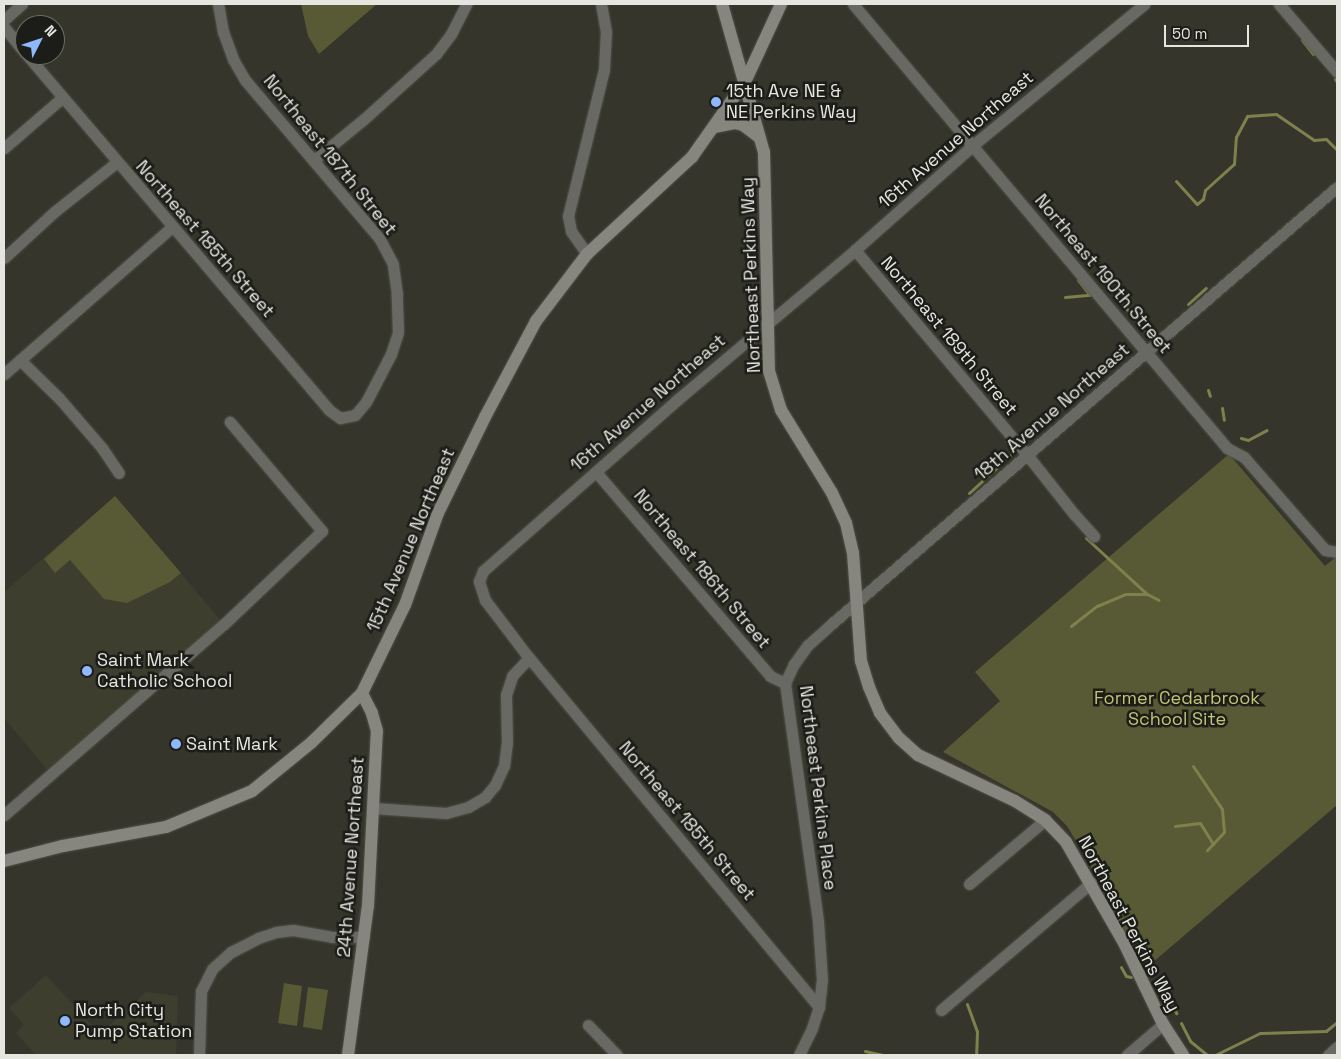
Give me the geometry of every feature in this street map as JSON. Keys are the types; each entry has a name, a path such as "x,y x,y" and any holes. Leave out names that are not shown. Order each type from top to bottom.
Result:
{"main road":[{"name":"Northeast Perkins Way","path":"722,4 764,152 769,371 774,391 782,410 832,493 846,523 852,553 861,661 880,713 899,738 918,755 1015,801 1045,820 1066,842 1124,943 1163,1024 1183,1055"},
{"name":"15th Avenue Northeast","path":"4,861 63,846 166,826 252,791 312,742 362,694 404,606 438,512 485,417 536,321 587,254 692,157 745,82 781,4"},
{"path":"714,127 735,123 749,128 760,138"},
{"name":"24th Avenue Northeast","path":"348,1055 368,906 377,731 362,694"}],"street":[{"path":"4,20 22,4"},
{"name":"Northeast 187th Street","path":"218,4 223,32 233,59 245,80 379,238 393,264 397,294 398,332 391,354 366,402"},
{"path":"314,160 364,119 436,54 451,34 466,4"},
{"path":"587,254 571,230 568,216 604,69 606,32 601,4"},
{"name":"Northeast 190th Street","path":"853,4 1227,448 1244,457 1325,550 1337,552"},
{"name":"16th Avenue Northeast","path":"529,658 485,600 479,580 483,571 972,146 1144,4"},
{"path":"1279,4 1337,72"},
{"name":"Northeast 185th Street","path":"4,28 15,41"},
{"name":"Northeast 185th Street","path":"35,65 329,410 340,418 355,415 366,402"},
{"path":"4,148 62,98"},
{"path":"4,258 54,212 117,162"},
{"name":"18th Avenue Northeast","path":"857,604 1337,187"},
{"path":"4,374 172,227"},
{"name":"Northeast 189th Street","path":"854,250 1094,536"},
{"path":"20,360 59,398 102,448 119,473"},
{"path":"4,815 224,624 322,531 230,422"},
{"name":"Northeast 186th Street","path":"596,472 770,676 785,683"},
{"name":"Northeast Perkins Place","path":"800,1055 819,1006 822,980 819,931 785,683 794,664 808,645 857,604"},
{"path":"373,808 446,813 468,807 486,797 495,785 504,766 506,695 512,676 529,658"},
{"name":"Northeast 185th Street","path":"529,658 819,1006"},
{"path":"969,884 1045,820"},
{"path":"942,1010 1091,883"},
{"path":"199,1055 202,991 212,969 231,952 258,938 293,930 332,937 364,937"},
{"path":"1127,1055 1163,1024"},
{"path":"588,1025 616,1055"},
{"path":"1328,1055 1337,1047"}],"shaded area":[{"name":"Saint Mark Catholic School","path":"115,496 224,624 51,774 4,718 4,592"},
{"path":"46,975 100,1034 146,992 178,996 176,1055 36,1055 16,1033 24,1025 9,1008"}],"green space":[{"path":"301,4 377,4 319,54 308,36"},
{"name":"Former Cedarbrook School Site","path":"1229,454 1325,566 1337,556 1337,805 1145,969 1089,863 1067,826 1053,812 943,752 1000,701 975,672"},
{"path":"115,496 181,573 170,582 127,603 104,599 70,560 55,573 44,559"},
{"path":"284,983 302,986 297,1026 278,1023"},
{"path":"308,987 328,990 322,1030 303,1027"}],"waterway":[{"path":"1302,40 1313,54"},
{"path":"1176,181 1197,204 1203,199 1205,190 1234,164 1236,137 1247,116 1276,114 1314,140 1326,139 1337,150"},
{"path":"1078,280 1089,294"},
{"path":"1188,304 1206,288"},
{"path":"1065,297 1090,295"},
{"path":"1121,302 1147,333"},
{"path":"1208,390 1210,396"},
{"path":"1222,408 1224,420"},
{"path":"1044,423 1056,414"},
{"path":"1241,438 1248,440 1267,430"},
{"path":"969,493 1014,452 1006,441"},
{"path":"1086,538 1147,594 1159,600"},
{"path":"1071,626 1097,606 1125,594 1146,594"},
{"path":"1193,766 1222,809 1224,832 1207,850"},
{"path":"1175,826 1200,823 1213,844"},
{"path":"1121,967 1126,976 1131,977"},
{"path":"1165,991 1176,1013"},
{"path":"967,1004 977,1031 976,1055"},
{"path":"1215,1055 1260,1033 1326,1031 1337,1022"},
{"path":"1181,1023 1190,1041 1207,1055"},
{"path":"865,1051 882,1055"}],"place":[{"name":"15th Ave NE & NE Perkins Way","path":"716,102"},
{"name":"Saint Mark Catholic School","path":"87,671"},
{"name":"Saint Mark","path":"176,744"},
{"name":"North City Pump Station","path":"65,1021"}]}
